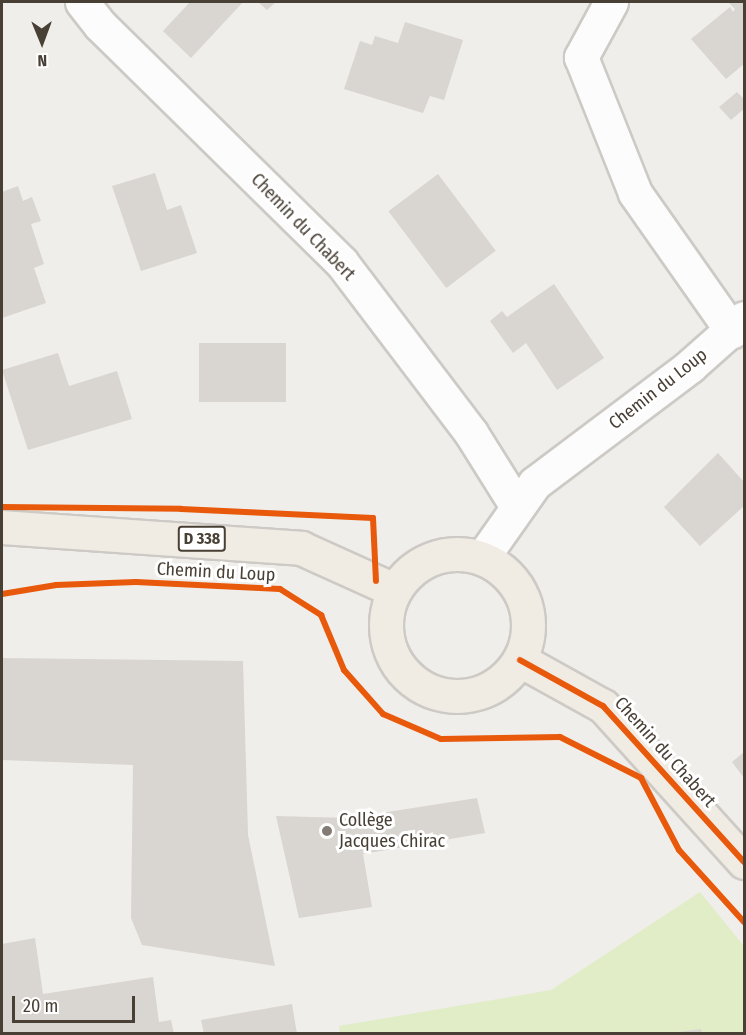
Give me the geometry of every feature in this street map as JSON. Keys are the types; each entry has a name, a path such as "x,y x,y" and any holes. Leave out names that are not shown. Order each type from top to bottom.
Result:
{"main road":[{"name":"Chemin du Loup","path":"2,527 301,548 394,590"},
{"path":"456,553 482,558 508,575 522,596 528,630 520,660 507,676 475,695 459,697 431,692 409,679 391,656 385,631 394,590 414,567 435,556 456,553"},
{"name":"Chemin du Chabert","path":"520,660 603,706 744,862"}],"street":[{"name":"Chemin du Chabert","path":"82,2 100,25 342,263 471,433 516,505"},
{"path":"611,2 581,57 634,193 738,325"},
{"name":"Chemin du Loup","path":"482,558 516,505 534,483 738,325"}],"green space":[{"path":"700,892 744,946 744,1033 340,1034 339,1026 551,990"}],"building":[{"path":"190,2 243,2 191,58 163,31"},
{"path":"258,2 276,2 267,10"},
{"path":"728,2 744,2 744,64 726,79 691,39 730,7 733,12 735,9"},
{"path":"405,22 463,40 444,100 430,96 423,113 344,89 360,41 372,45 375,36 398,43"},
{"path":"737,92 744,99 744,109 731,120 719,107"},
{"path":"155,173 167,210 181,205 197,253 141,271 112,186"},
{"path":"438,174 496,251 446,288 388,211"},
{"path":"18,186 23,201 32,197 41,221 31,224 44,264 34,268 46,303 2,318 2,192"},
{"path":"554,284 604,358 557,390 526,343 513,353 490,321 502,311 507,317"},
{"path":"199,343 286,343 286,402 199,402"},
{"path":"58,353 69,386 117,371 132,419 28,450 2,370"},
{"path":"718,453 744,482 744,506 700,546 664,507"},
{"path":"2,658 243,661 248,835 275,966 142,945 131,918 133,765 2,760"},
{"path":"744,752 744,778 732,762"},
{"path":"477,798 485,833 363,854 372,907 299,918 276,816 349,818"},
{"path":"35,938 43,994 153,977 159,1022 171,1020 174,1034 2,1034 2,944"},
{"path":"292,1004 297,1034 204,1034 201,1020"},
{"path":"701,1029 702,1034 679,1034 679,1032"}],"cycle path":[{"path":"2,507 181,509 373,518 376,581"},
{"path":"2,594 56,585 136,582 280,589 321,615 344,670 383,714 441,739 560,737 641,778 679,850 744,922"},
{"path":"520,660 603,706 744,862"}],"place":[{"name":"Collège Jacques Chirac","path":"327,831"}]}
